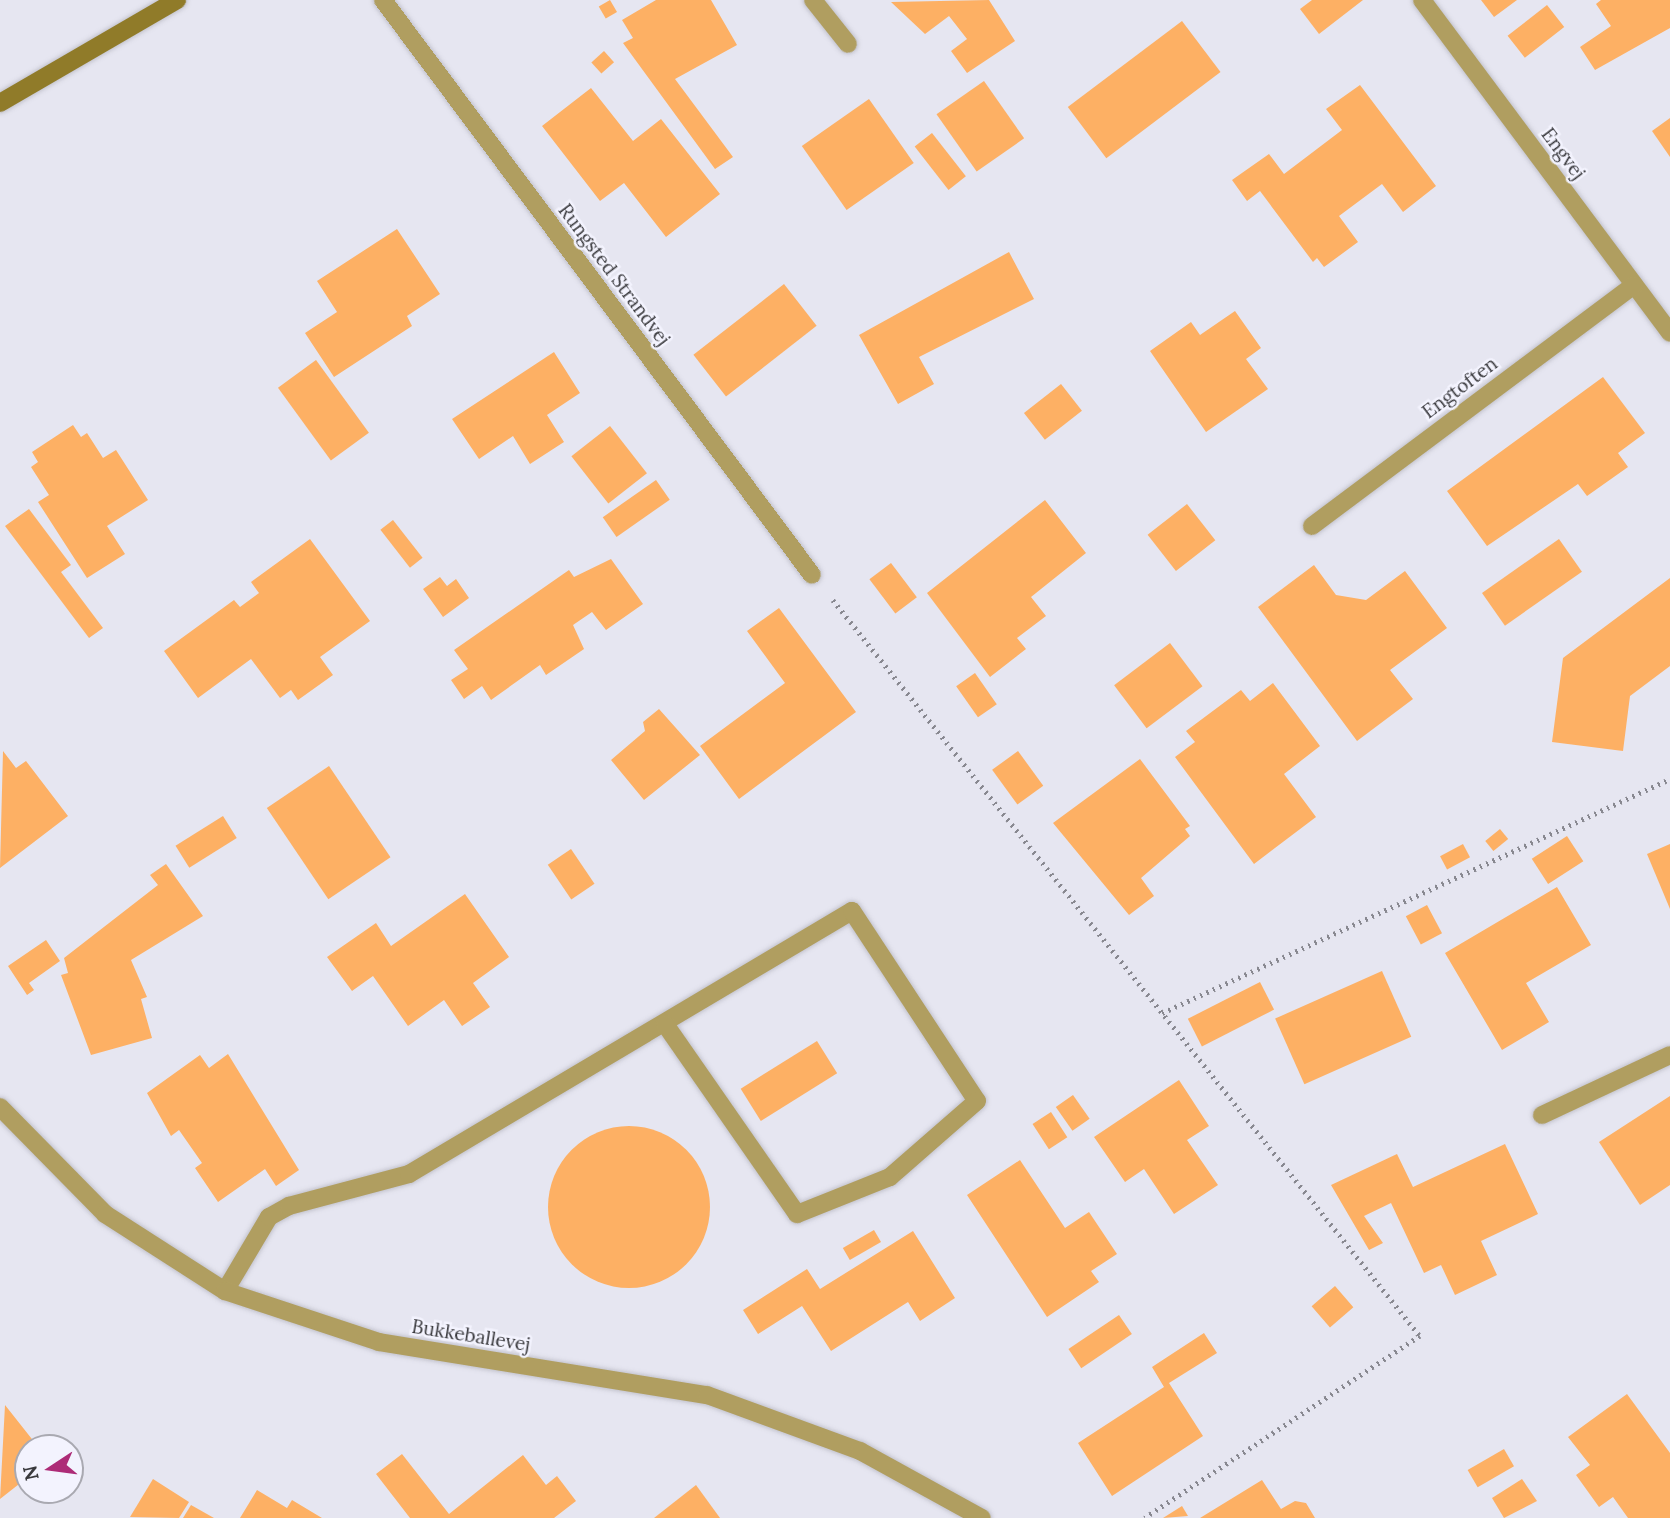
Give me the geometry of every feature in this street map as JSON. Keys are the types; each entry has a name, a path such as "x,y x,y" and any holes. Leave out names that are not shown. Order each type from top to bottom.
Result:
{"main road":[{"path":"0,103 177,0"}],"street":[{"name":"Rungsted Strandvej","path":"383,0 813,575"},
{"path":"813,0 848,44"},
{"name":"Engvej","path":"1422,0 1670,333"},
{"name":"Engtoften","path":"1312,526 1634,285"},
{"path":"225,1291 269,1217 289,1206 409,1174 852,911 977,1101 890,1177 797,1214 665,1024"},
{"path":"1542,1115 1670,1055"},
{"name":"Bukkeballevej","path":"0,1107 105,1214 225,1291 379,1342 708,1395 860,1451 982,1518"}],"path":[{"path":"813,575 1420,1336 1145,1518"},
{"path":"1162,1013 1670,779"}],"building":[{"path":"610,0 617,12 606,19 599,6"},
{"path":"656,0 711,0 737,45 675,79 733,157 715,169 623,43 633,38 622,20"},
{"path":"989,0 1015,41 967,73 951,51 967,39 949,16 925,34 891,2"},
{"path":"1312,0 1363,0 1319,34 1300,9"},
{"path":"1481,0 1517,0 1494,17"},
{"path":"1601,0 1670,0 1670,28 1595,70 1580,47 1611,26 1596,4"},
{"path":"1547,5 1564,27 1525,58 1508,36"},
{"path":"1182,21 1221,72 1106,158 1068,107"},
{"path":"604,51 614,62 601,74 591,62"},
{"path":"984,81 1024,138 977,172 936,114"},
{"path":"1360,85 1436,186 1403,212 1382,184 1339,216 1358,242 1324,267 1317,258 1313,262 1260,191 1247,201 1232,180 1269,154 1284,174 1342,130 1326,109"},
{"path":"591,88 633,141 661,119 720,194 666,237 624,183 600,201 542,126"},
{"path":"869,99 914,163 847,210 802,146"},
{"path":"1670,118 1670,157 1652,131"},
{"path":"932,133 966,176 949,190 915,147"},
{"path":"397,229 440,294 407,316 412,326 334,377 305,333 337,312 317,281"},
{"path":"1009,252 1034,299 919,357 934,384 898,404 859,335"},
{"path":"784,284 817,326 726,397 693,355"},
{"path":"1235,311 1261,348 1246,359 1268,389 1206,432 1150,351 1191,322 1200,335"},
{"path":"554,352 580,393 547,415 564,442 530,464 513,436 479,459 452,419"},
{"path":"316,360 369,433 331,460 278,388"},
{"path":"1603,377 1645,433 1618,453 1628,467 1587,496 1578,484 1487,546 1447,491"},
{"path":"1061,384 1082,411 1045,440 1024,413"},
{"path":"73,425 81,437 87,433 103,458 116,450 148,500 107,526 125,554 87,578 38,502 49,495 31,467 38,462 32,452"},
{"path":"610,426 647,473 608,503 571,456"},
{"path":"656,480 670,500 617,537 603,517"},
{"path":"1045,500 1086,553 1031,597 1046,616 1017,638 1026,649 990,677 927,593"},
{"path":"1187,504 1215,540 1176,571 1148,535"},
{"path":"29,509 71,565 61,572 103,628 89,638 5,526"},
{"path":"393,520 423,558 410,568 380,530"},
{"path":"310,539 370,621 320,657 333,675 298,700 291,690 280,698 251,659 198,698 164,651 234,600 240,607 259,593 251,582"},
{"path":"1559,539 1582,572 1505,626 1482,593"},
{"path":"611,559 643,604 606,630 592,612 573,625 584,649 546,675 540,665 491,700 482,686 464,699 451,680 468,669 454,650 569,570 574,577"},
{"path":"891,563 917,597 895,614 869,579"},
{"path":"1314,565 1336,595 1366,600 1405,571 1447,628 1390,670 1413,699 1357,741 1258,607"},
{"path":"440,577 447,586 456,579 469,598 443,617 423,589"},
{"path":"1670,578 1670,666 1630,696 1623,751 1552,742 1563,658"},
{"path":"779,608 856,712 739,799 700,746 785,683 747,631"},
{"path":"1170,643 1202,686 1147,728 1114,685"},
{"path":"975,673 997,704 978,717 956,686"},
{"path":"1273,683 1320,746 1284,774 1316,817 1254,864 1175,757 1195,742 1186,731 1241,690 1250,701"},
{"path":"659,709 700,755 644,800 611,760 645,731 643,722"},
{"path":"3,751 16,768 26,761 68,816 0,868"},
{"path":"1018,751 1043,786 1017,805 992,770"},
{"path":"1140,759 1190,826 1185,829 1190,836 1141,878 1154,896 1129,915 1053,823"},
{"path":"329,766 391,857 328,899 267,808"},
{"path":"223,816 237,838 189,868 176,846"},
{"path":"1500,829 1508,839 1493,851 1485,841"},
{"path":"1567,836 1583,861 1548,884 1532,859"},
{"path":"1463,844 1470,857 1447,869 1440,856"},
{"path":"1670,844 1670,909 1647,854"},
{"path":"571,849 594,884 571,899 548,865"},
{"path":"166,864 203,916 131,960 147,997 141,999 152,1038 91,1055 61,975 68,973 64,958 158,885 150,875"},
{"path":"1557,887 1591,945 1526,983 1549,1022 1502,1050 1445,953"},
{"path":"465,894 509,957 473,983 490,1007 462,1026 444,1000 408,1026 373,976 352,991 327,957 376,923 391,946"},
{"path":"1427,905 1442,933 1421,945 1406,916"},
{"path":"46,940 60,961 29,983 34,990 27,995 8,966"},
{"path":"1382,971 1411,1037 1304,1084 1275,1019"},
{"path":"1260,982 1274,1010 1202,1046 1188,1019"},
{"path":"817,1041 837,1073 761,1121 741,1089"},
{"path":"228,1054 299,1170 276,1186 265,1169 218,1202 195,1168 202,1163 179,1130 171,1136 147,1093 200,1055 209,1068"},
{"path":"1179,1080 1209,1126 1187,1140 1218,1185 1174,1214 1144,1169 1125,1182 1094,1137"},
{"path":"1073,1095 1090,1119 1072,1131 1056,1107"},
{"path":"1670,1096 1670,1185 1640,1205 1599,1142"},
{"path":"1051,1112 1067,1137 1049,1149 1033,1124"},
{"path":"629,1126 660,1132 687,1149 704,1176 710,1207 704,1238 687,1265 660,1282 629,1288 598,1282 571,1265 554,1238 548,1207 554,1176 571,1149 598,1132"},
{"path":"1505,1144 1538,1214 1481,1241 1497,1275 1455,1295 1441,1265 1424,1273 1391,1203 1364,1216 1383,1243 1369,1250 1331,1185 1397,1154 1413,1187"},
{"path":"1020,1160 1065,1228 1089,1212 1117,1254 1091,1271 1099,1282 1047,1317 967,1195"},
{"path":"874,1230 881,1242 850,1260 843,1248"},
{"path":"913,1231 955,1298 920,1321 908,1302 831,1351 802,1306 758,1334 743,1310 807,1269 820,1289"},
{"path":"1335,1286 1353,1307 1330,1327 1312,1306"},
{"path":"1119,1315 1132,1334 1081,1368 1068,1349"},
{"path":"1204,1333 1217,1353 1169,1383 1203,1436 1112,1496 1078,1443 1164,1387 1152,1367"},
{"path":"1627,1394 1670,1453 1670,1518 1628,1518 1613,1497 1599,1507 1576,1475 1590,1465 1568,1437"},
{"path":"5,1405 28,1434 14,1434 14,1488 0,1499"},
{"path":"1504,1449 1514,1466 1478,1487 1468,1470"},
{"path":"402,1454 449,1514 523,1455 546,1485 557,1476 576,1501 554,1518 410,1518 376,1474"},
{"path":"153,1479 189,1502 179,1518 130,1517"},
{"path":"1522,1479 1537,1501 1504,1518 1492,1498"},
{"path":"1262,1480 1281,1509 1295,1501 1306,1503 1315,1518 1200,1518"},
{"path":"696,1485 720,1518 654,1518"},
{"path":"257,1490 287,1508 292,1500 322,1518 240,1518"},
{"path":"191,1505 214,1518 183,1518"},
{"path":"1182,1506 1188,1516 1163,1518"}]}
